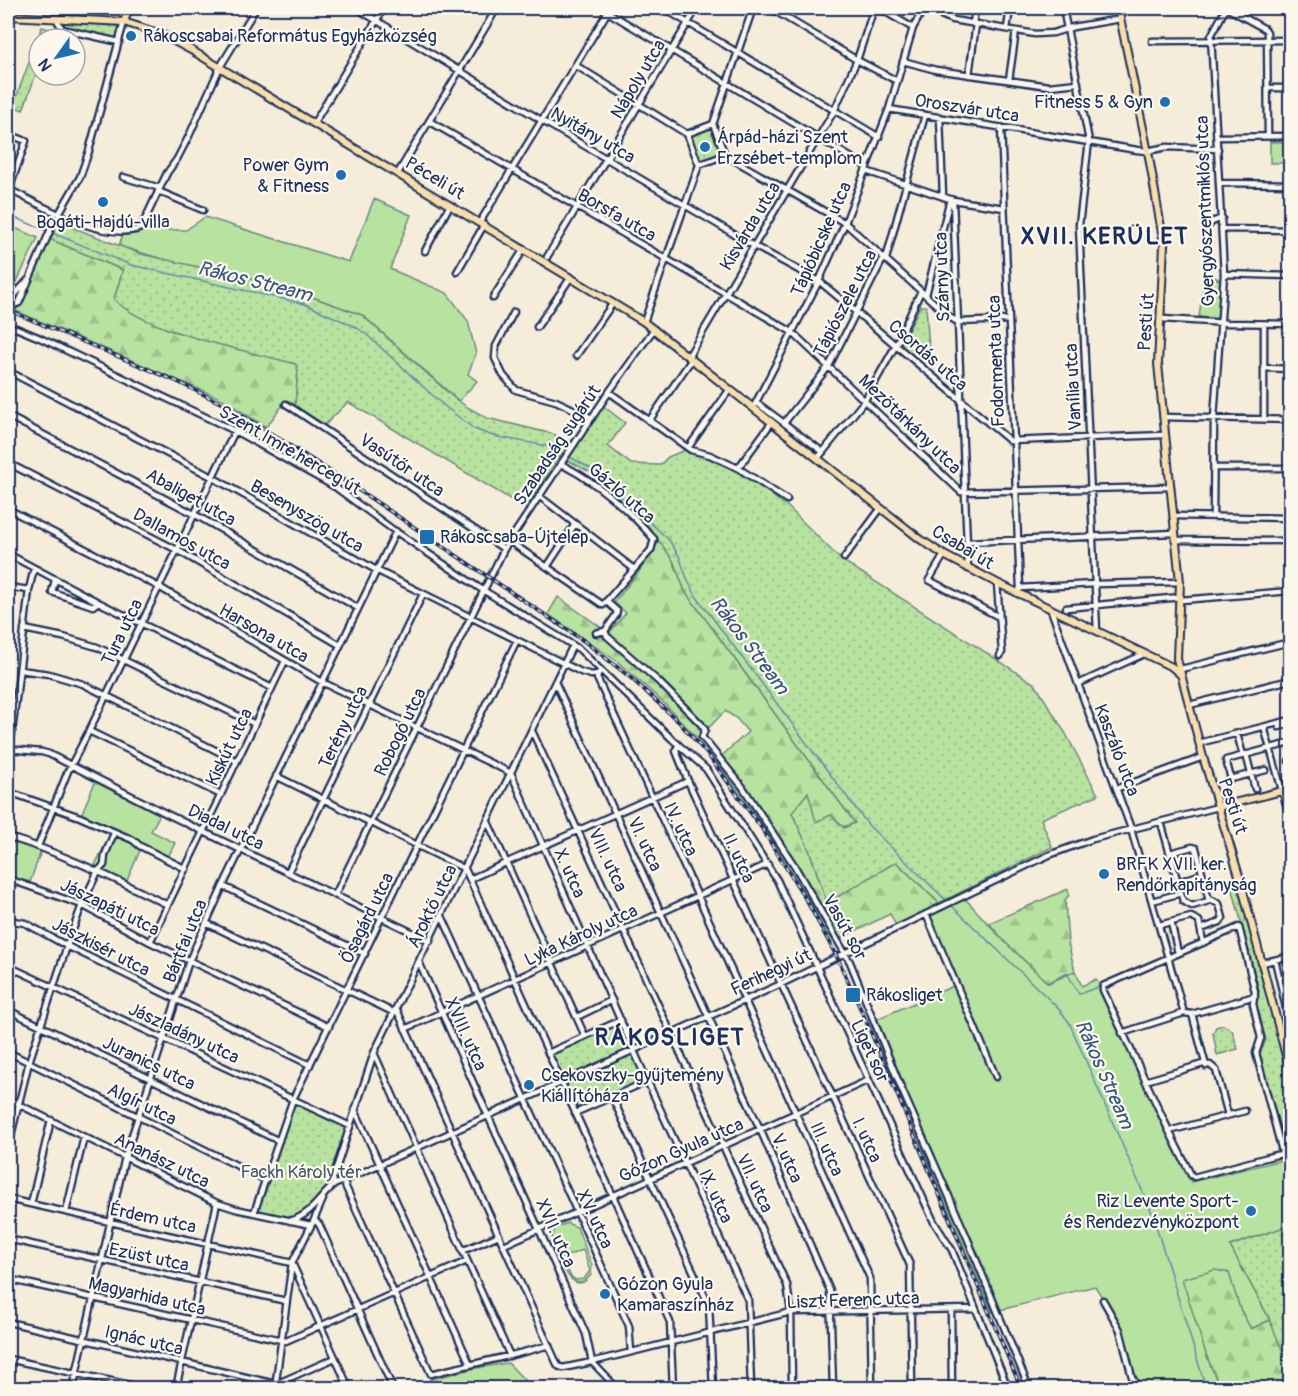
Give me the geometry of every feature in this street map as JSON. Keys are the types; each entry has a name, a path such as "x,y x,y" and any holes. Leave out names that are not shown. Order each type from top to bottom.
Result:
{"main road":[{"path":"124,22 129,8"},
{"name":"Pesti út","path":"1118,8 1164,245 1158,363 1180,582 1178,668 1191,704 1199,743 1235,860 1290,1071"},
{"name":"Péceli út","path":"8,16 124,22 161,34 398,173 644,322 730,389 755,405 772,422"},
{"name":"Csabai út","path":"772,422 944,555 997,583 1019,591 1051,610 1178,668"},
{"name":"Csabai út","path":"1162,662 1178,679 1185,691"},
{"name":"Ferihegyi út","path":"1218,807 1290,789"}],"street":[{"path":"8,134 26,141 8,190 58,215 101,228 138,230 144,225 159,190 189,136 220,67 256,8"},
{"name":"Nyitány utca","path":"356,8 754,246 819,281"},
{"path":"314,123 384,8"},
{"path":"398,173 497,8"},
{"path":"600,8 609,10 819,136 867,169 951,200 1004,208"},
{"path":"663,8 879,137"},
{"name":"Nápoly utca","path":"547,257 697,8"},
{"path":"753,8 713,124 725,155 845,223 958,322 1008,320"},
{"path":"770,8 897,81"},
{"path":"877,8 913,28"},
{"name":"Kisvárda utca","path":"649,421 690,358 834,111 877,8"},
{"path":"924,8 943,17 974,24 1044,34 1120,19"},
{"name":"Tápióbicske utca","path":"755,405 819,281 845,223 890,109 913,28 924,8"},
{"path":"969,75 975,8"},
{"path":"1007,29 1010,8"},
{"name":"Vanília utca","path":"1063,8 1089,141 1079,225 1097,632"},
{"path":"1227,8 1265,28 1268,136"},
{"name":"Gyergyószentmiklós utca","path":"1213,516 1214,418 1224,274 1211,36 1227,8"},
{"path":"457,272 541,120 609,10"},
{"name":"Péceli út","path":"56,18 62,28 119,42"},
{"path":"28,280 12,298 11,302 14,305 19,303 51,226 80,177 124,22"},
{"path":"1010,80 1016,31"},
{"path":"1152,41 1290,40"},
{"path":"903,61 936,70 1049,86 1078,83"},
{"path":"575,66 687,134 699,165 644,322"},
{"path":"1268,88 1290,88"},
{"name":"Oroszvár utca","path":"890,109 1147,151 1167,147 1218,149"},
{"name":"Tápiószele utca","path":"784,423 829,366 882,261 886,259 925,115"},
{"path":"940,117 943,197"},
{"name":"Borsfa utca","path":"429,121 792,332"},
{"path":"687,134 713,124"},
{"name":"Fodormenta utca","path":"1001,127 1019,591"},
{"path":"1218,137 1290,136"},
{"path":"699,165 725,155"},
{"path":"123,177 159,190 202,210"},
{"path":"1220,183 1290,184"},
{"path":"818,458 865,400 923,293 951,200"},
{"name":"Szárny utca","path":"951,200 968,568"},
{"path":"425,251 450,205"},
{"path":"1206,228 1212,222 1222,218"},
{"path":"1223,229 1290,230"},
{"path":"493,298 524,249"},
{"path":"1224,274 1290,276"},
{"path":"537,327 571,277"},
{"name":"Csordás utca","path":"819,281 1012,442"},
{"path":"576,356 613,303"},
{"path":"514,312 496,346 495,358 503,375 516,390 556,401 592,418"},
{"path":"1162,319 1264,325 1290,324"},
{"path":"1264,325 1264,419"},
{"name":"Szent Imre herceg út","path":"8,329 16,328 235,431 334,487 484,590 573,645"},
{"name":"Szabadság sugárút","path":"489,580 509,541 654,329"},
{"name":"Mezőtárkány utca","path":"792,332 961,492 1171,487"},
{"path":"1264,368 1290,369"},
{"name":"Besenyszög utca","path":"8,371 212,477 376,570 423,594 581,672 591,675 600,672"},
{"path":"688,448 730,389"},
{"path":"609,392 688,448 738,468 787,500"},
{"name":"Vasútőr utca","path":"286,404 504,549"},
{"path":"755,405 823,452"},
{"name":"Abaliget utca","path":"8,417 194,514 358,608"},
{"path":"1163,417 1290,420"},
{"path":"738,468 772,422"},
{"name":"Tura utca","path":"38,846 71,767 235,431"},
{"path":"1012,442 1165,435"},
{"name":"Gázló utca","path":"562,462 587,477 639,521 654,539 651,550 634,569"},
{"name":"Dallamos utca","path":"8,463 177,550 340,645"},
{"path":"1214,468 1290,468"},
{"path":"539,496 634,569 605,603"},
{"path":"844,558 881,508"},
{"name":"Harsona utca","path":"8,509 159,587 322,682 511,773"},
{"path":"1173,516 1290,518"},
{"path":"547,567 575,524"},
{"name":"Bártfai utca","path":"73,1389 125,1157 189,961 223,886 396,531"},
{"path":"967,542 1093,536 1290,541"},
{"path":"509,541 617,611 605,631 596,633"},
{"path":"8,554 98,602 272,688"},
{"path":"944,555 928,580 999,617"},
{"path":"9,749 28,590 34,568"},
{"path":"55,580 52,592 93,606 98,602"},
{"name":"Robogó utca","path":"335,896 489,580"},
{"path":"1019,591 1095,584 1180,582"},
{"path":"997,583 1002,652 1000,656"},
{"path":"8,588 28,590"},
{"path":"1066,608 1290,591"},
{"name":"Terény utca","path":"288,872 423,594"},
{"name":"Kaszáló utca","path":"1051,610 1118,788 1184,1013"},
{"path":"24,629 97,647 255,724"},
{"name":"Vasút sor","path":"605,631 611,642 659,682 701,724 705,730 702,737 747,795 794,865 845,953 962,1225 1029,1389"},
{"name":"Ősagárd utca","path":"254,1213 293,1099 517,640"},
{"path":"1178,668 1290,642"},
{"name":"Ároktő utca","path":"334,1185 333,1179 374,1053 556,684 573,645"},
{"name":"Liget sor","path":"573,645 706,769 768,864 934,1222 952,1250 1008,1389"},
{"path":"1078,684 1144,654"},
{"name":"Kiskút utca","path":"150,942 285,661"},
{"path":"20,670 83,684 237,761"},
{"name":"IV. utca","path":"600,672 597,678 744,1001"},
{"path":"1191,704 1290,680"},
{"name":"VI. utca","path":"556,684 662,913 707,1017"},
{"path":"1199,743 1290,722"},
{"path":"1279,727 1290,722"},
{"path":"1264,727 1290,818"},
{"path":"89,731 221,795"},
{"name":"VIII. utca","path":"532,731 672,1034"},
{"path":"1237,734 1254,789"},
{"path":"1266,770 1231,779 1226,760 1290,743"},
{"name":"II. utca","path":"678,744 676,752 688,781 781,984"},
{"name":"Diadal utca","path":"9,749 42,752 430,941"},
{"path":"1118,788 1203,757"},
{"name":"X. utca","path":"511,773 634,1050"},
{"path":"276,776 465,869 670,1322 673,1389"},
{"path":"470,879 688,781"},
{"path":"9,792 53,807 133,840 140,846 186,868"},
{"name":"Ferihegyi út","path":"290,1221 299,1218 324,1197 334,1185 781,984 1063,849 1218,807"},
{"path":"488,822 585,1036"},
{"path":"1161,822 1183,901 1192,906 1215,900 1219,904 1223,918 1220,922 1201,929"},
{"path":"8,1148 29,1062 67,946 82,905 98,871 104,865 105,855 114,833"},
{"path":"8,837 38,846 98,871 168,905"},
{"path":"1170,853 1196,848 1209,901"},
{"name":"Lyka Károly utca","path":"405,1029 768,864"},
{"path":"1178,882 1199,875"},
{"name":"Jászapáti utca","path":"8,879 82,905 150,942 329,1027"},
{"path":"223,886 365,954"},
{"path":"1152,901 1181,893"},
{"path":"926,914 996,1077"},
{"name":"XV. utca","path":"442,916 629,1326 632,1352"},
{"path":"1159,926 1191,917 1199,921 1203,943"},
{"name":"Jászkisér utca","path":"8,920 25,923 67,946 310,1065"},
{"path":"1171,922 1178,953"},
{"path":"206,923 346,990 396,1011 549,1345 431,1374 343,1181"},
{"path":"1283,1155 1256,1053 1261,1038 1252,1004 1255,996 1254,987 1239,927 1104,986 1103,990 1168,1131 1194,1177 1283,1155 1290,1153"},
{"path":"1245,950 1257,947"},
{"path":"1262,963 1290,956"},
{"path":"1275,960 1287,1001 1290,1025"},
{"name":"XVIII. utca","path":"420,962 489,1116"},
{"name":"Jászladány utca","path":"8,966 350,1126"},
{"path":"1279,978 1290,975"},
{"name":"I. utca","path":"781,984 910,1265 912,1389"},
{"path":"1122,1032 1184,1013 1192,1014 1255,996"},
{"path":"577,1017 612,1000"},
{"name":"III. utca","path":"744,1001 870,1278 872,1389"},
{"name":"Juranics utca","path":"8,1010 279,1141"},
{"path":"1192,1014 1206,1066"},
{"name":"V. utca","path":"707,1017 830,1291 833,1389"},
{"path":"548,1053 621,1020"},
{"name":"VII. utca","path":"672,1034 787,1285 791,1312 792,1389"},
{"name":"IX. utca","path":"634,1050 748,1300 751,1389"},
{"name":"Algír utca","path":"8,1052 264,1179"},
{"path":"374,1053 510,1356"},
{"path":"1145,1082 1203,1064 1210,1065 1216,1070 1228,1115"},
{"name":"Gózon Gyula utca","path":"504,1245 869,1080"},
{"path":"575,1113 648,1081"},
{"path":"612,1097 709,1305 712,1389"},
{"name":"Ananász utca","path":"8,1099 217,1203 290,1221 313,1223"},
{"path":"355,1110 470,1364"},
{"path":"1168,1131 1245,1111"},
{"name":"XVII. utca","path":"489,1116 586,1334 592,1362"},
{"path":"31,1204 51,1120"},
{"path":"66,1212 84,1137"},
{"path":"275,1386 292,1263 324,1197"},
{"name":"Érdem utca","path":"8,1199 292,1263"},
{"path":"176,1389 217,1203"},
{"path":"313,1223 319,1224 390,1384 386,1388 372,1389"},
{"path":"462,1251 499,1235"},
{"name":"Ezüst utca","path":"8,1239 286,1301"},
{"path":"280,1340 286,1341 467,1261"},
{"path":"292,1263 349,1389"},
{"name":"Magyarhida utca","path":"8,1279 280,1340"},
{"path":"1103,1300 1120,1330 1132,1377 1138,1388 1118,1389"},
{"name":"Liszt Ferenc utca","path":"549,1345 558,1366 563,1368 791,1312 976,1309"},
{"path":"951,1310 951,1389"},
{"name":"Ignác utca","path":"8,1322 275,1386"},
{"path":"275,1386 335,1358"},
{"path":"8,1359 144,1389"},
{"path":"592,1362 617,1389"}],"green space":[{"path":"60,21 120,26 116,40 87,33 87,27 63,27"},
{"path":"27,68 27,87 31,87 23,110 13,106"},
{"path":"713,124 725,155 699,165 687,134"},
{"path":"1270,142 1290,142 1290,163 1270,163"},
{"path":"374,199 411,215 390,269 447,293 468,321 476,354 468,374 477,381 459,401 362,315 279,285 179,264 119,246 124,230 186,230 205,217 349,262"},
{"path":"56,221 141,254 279,285 362,315 454,398 487,418 553,434 576,444 602,405 625,423 608,446 631,464 660,465 668,457 685,450 710,456 737,469 774,492 773,496 784,503 840,559 1035,684 1066,734 1098,795 1041,819 1052,847 939,903 896,862 827,903 810,852 792,813 808,792 816,822 831,815 844,828 855,823 685,591 673,560 643,519 590,472 560,456 525,508 348,402 325,425 295,406 298,370 296,364 199,339 148,321 128,310 114,299 123,270 47,238"},
{"path":"8,225 38,238 10,296 8,295"},
{"path":"47,238 123,270 114,299 169,330 296,364 298,370 295,406 286,401 266,427 222,399 16,311"},
{"path":"1213,276 1221,281 1220,316 1218,319 1199,317 1204,280"},
{"path":"920,306 926,306 929,349 920,362 901,346"},
{"path":"660,540 673,560 685,591 855,823 840,827 832,826 792,813 810,852 827,903 896,861 945,909 899,931 890,914 831,943 777,849 716,761 748,732 736,718 725,711 698,739 665,704 618,662 548,614 558,597 609,633 626,613 614,602 638,573"},
{"path":"95,782 160,814 151,831 175,843 168,857 81,815"},
{"path":"111,833 141,848 126,883 94,867"},
{"path":"8,841 41,851 30,882 8,876"},
{"path":"1236,881 1290,1083 1290,1124 1279,1128 1259,1055 1266,1040 1255,1001 1259,990 1231,883"},
{"path":"1068,889 1069,895 1065,900 1068,943 1075,971 1048,983 1005,942 989,923"},
{"path":"959,892 1005,942 1048,983 1075,971 1082,986 1096,979 1191,1182 1290,1158 1290,1225 1230,1246 1270,1320 1251,1329 1240,1309 1228,1273 1206,1354 1220,1388 1142,1388 1135,1375 1122,1329 1095,1286 992,1312 933,1174 907,1105 870,1022 958,984 929,916 944,908 939,903"},
{"path":"621,1020 648,1081 575,1113 548,1053"},
{"path":"1223,1025 1232,1030 1238,1049 1217,1055 1213,1033 1216,1027"},
{"name":"Fackh Károly tér","path":"293,1099 350,1126 333,1182 324,1197 295,1220 254,1213"},
{"path":"567,1223 577,1227 592,1265 591,1275 584,1282 577,1283 572,1280 562,1265 552,1235 556,1228","holes":["583,1250 590,1271 584,1279 576,1280 571,1277 562,1258"]},
{"path":"1290,1225 1290,1369 1268,1316 1230,1246"},
{"path":"1215,1270 1229,1273 1240,1309 1251,1329 1270,1320 1285,1354 1290,1388 1220,1388 1206,1354 1182,1279"},
{"path":"508,1363 532,1388 418,1388 431,1379"}],"waterway":[{"name":"Rákos Stream","path":"8,215 131,265 305,304 356,327 366,334 442,404 474,429 493,436 547,446 564,454"},
{"name":"Rákos Stream","path":"568,456 595,471 669,540 679,556 696,596 869,826 1058,1008 1069,1022 1152,1213 1206,1388"},
{"path":"1047,983 1067,973 1079,994 1101,986"}],"railway":[{"path":"8,310 176,381 221,403 256,424 584,641 631,678 679,722 708,755 761,827 808,903 837,957 1021,1388"}],"place":[{"name":"Rákoscsabai Református Egyházközség","path":"131,36"},
{"name":"Fitness 5 & Gyn","path":"1165,102"},
{"name":"Árpád-házi Szent Erzsébet-templom","path":"705,147"},
{"name":"Power Gym & Fitness","path":"341,175"},
{"name":"Bogáti-Hajdú-villa","path":"103,202"},
{"name":"Rákoscsaba-Újtelep","path":"427,537"},
{"name":"BRFK XVII. ker. Rendőrkapitányság","path":"1104,874"},
{"name":"Rákosliget","path":"853,995"},
{"name":"Csekovszky-gyűjtemény Kiállítóháza","path":"529,1085"},
{"name":"Riz Levente Sport- és Rendezvényközpont","path":"1251,1211"},
{"name":"Gózon Gyula Kamaraszínház","path":"605,1294"}],"district":[{"name":"XVII. KERÜLET","path":"1105,236"},
{"name":"RÁKOSLIGET","path":"670,1037"}]}
